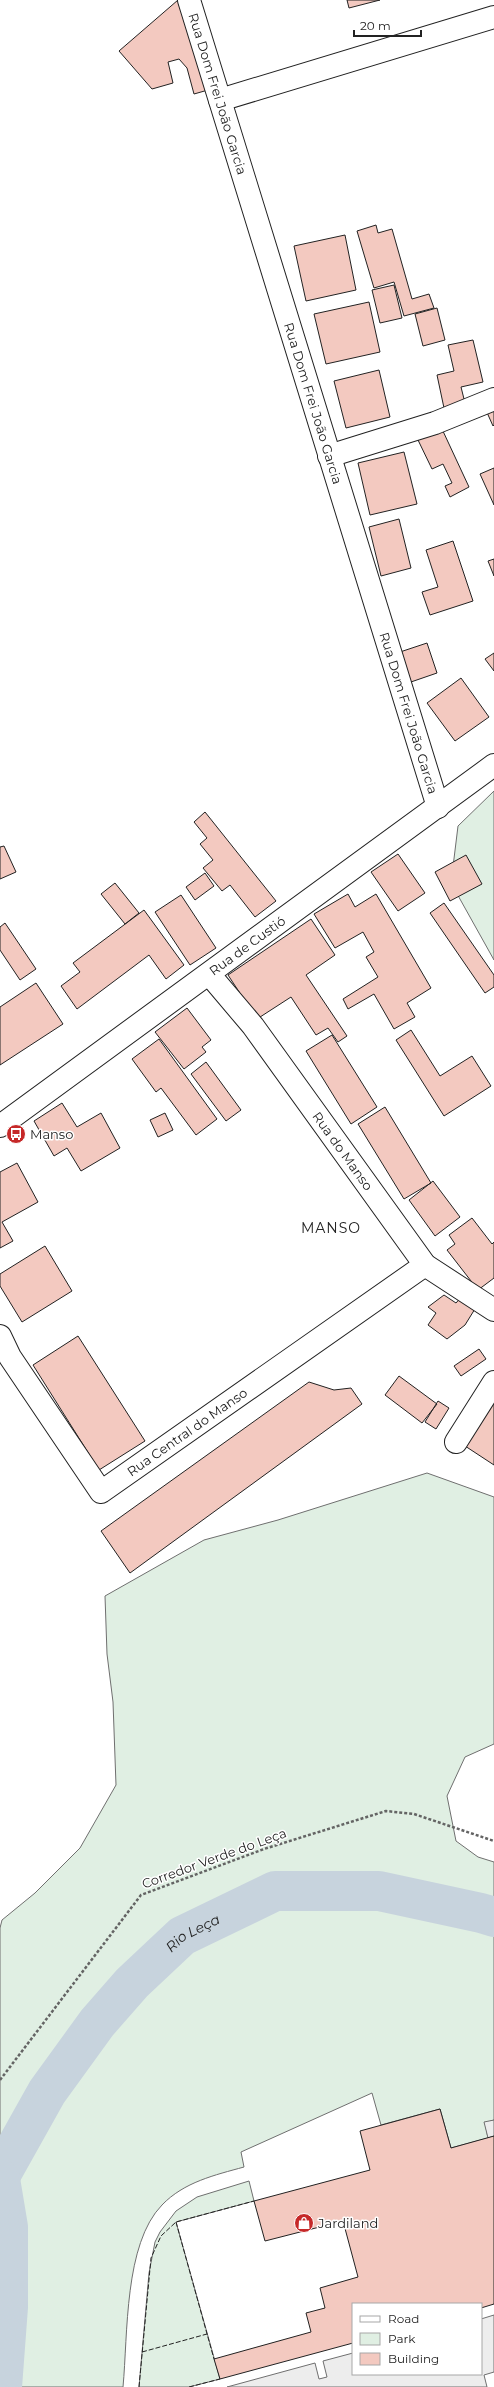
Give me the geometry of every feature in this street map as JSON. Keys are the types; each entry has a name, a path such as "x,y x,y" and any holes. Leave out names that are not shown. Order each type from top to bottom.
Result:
{"street":[{"name":"Rua Dom Frei João Garcia","path":"189,0 438,807"},
{"path":"220,100 494,17"},
{"path":"329,456 435,423 494,399"},
{"name":"Rua de Custió","path":"0,1126 494,765"},
{"name":"Rua do Manso","path":"209,974 253,1026 425,1265 494,1310"},
{"name":"Rua Central do Manso","path":"0,1336 10,1358 101,1492 425,1265"},
{"path":"456,1442 494,1382"}],"path":[{"name":"Corredor Verde do Leça","path":"0,2080 141,1895 264,1848 386,1811 414,1814 494,1840"}],"green space":[{"path":"494,791 494,960 451,883 458,826"},
{"path":"427,1473 494,1497 494,1744 465,1757 447,1796 456,1841 478,1857 494,1862 494,2120 485,2123 488,2138 451,2148 440,2109 381,2125 372,2093 241,2152 244,2167 200,2180 180,2190 162,2205 150,2222 141,2242 134,2266 130,2291 123,2387 0,2387 0,1928 2,1920 35,1893 80,1848 116,1785 113,1702 107,1654 105,1596 204,1540 278,1520"},
{"path":"249,2181 254,2201 176,2222 220,2379 189,2387 139,2387 149,2273 155,2242 160,2232 176,2211 197,2197"}],"shaded area":[{"path":"494,2120 494,2136 488,2138 484,2122"},
{"path":"494,2315 494,2372 484,2375 487,2387 227,2387 315,2363 319,2379 327,2377 323,2361 352,2353 352,2375 482,2375 482,2319"}],"building":[{"path":"178,0 182,0 208,90 194,94 187,68 179,59 168,62 173,83 152,89 119,51"},
{"path":"347,0 380,0 349,8"},
{"path":"376,225 378,233 392,229 412,299 429,294 434,308 404,316 394,282 374,288 357,231"},
{"path":"345,235 356,290 306,301 294,246"},
{"path":"394,285 402,318 380,323 372,290"},
{"path":"369,302 380,352 326,364 314,314"},
{"path":"437,308 445,340 423,346 415,314"},
{"path":"473,340 483,382 461,387 465,403 444,408 437,375 454,371 448,345"},
{"path":"379,370 390,417 346,428 334,381"},
{"path":"494,404 494,425 493,426 485,408"},
{"path":"442,429 469,487 450,497 445,486 452,483 443,464 432,469 418,440"},
{"path":"404,452 417,504 370,515 358,463"},
{"path":"494,468 494,505 480,474"},
{"path":"399,519 411,568 381,576 369,527"},
{"path":"453,541 473,601 430,615 422,592 438,587 426,550"},
{"path":"494,559 494,576 488,561"},
{"path":"427,643 437,673 408,683 397,653"},
{"path":"494,653 494,671 485,659"},
{"path":"461,678 489,717 455,741 427,703"},
{"path":"205,812 276,901 255,917 230,885 222,891 203,868 213,860 200,844 207,838 194,822"},
{"path":"4,846 16,872 0,879 0,847"},
{"path":"398,854 425,893 398,911 371,872"},
{"path":"466,855 482,884 450,901 435,872"},
{"path":"205,873 214,886 195,900 186,887"},
{"path":"115,883 139,913 125,924 101,894"},
{"path":"348,894 355,907 376,894 431,988 407,1003 415,1017 394,1029 374,994 348,1009 343,999 378,977 366,957 374,952 363,932 335,948 314,914"},
{"path":"181,895 216,948 190,965 155,912"},
{"path":"444,903 494,975 494,987 485,993 430,913"},
{"path":"144,910 184,965 166,979 149,955 77,1009 61,986 80,972 73,963"},
{"path":"311,919 335,955 306,975 347,1036 338,1042 328,1028 316,1035 291,997 257,1019 228,975"},
{"path":"5,923 36,969 20,980 0,950 0,927"},
{"path":"36,983 63,1024 0,1065 0,1007"},
{"path":"187,1008 211,1040 202,1047 206,1052 184,1069 155,1032"},
{"path":"411,1030 440,1076 472,1056 491,1086 444,1116 396,1040"},
{"path":"332,1035 377,1107 351,1124 306,1051"},
{"path":"159,1039 217,1119 196,1135 161,1088 156,1092 132,1059"},
{"path":"206,1062 241,1110 226,1121 191,1074"},
{"path":"62,1103 77,1127 101,1113 120,1148 81,1171 67,1148 54,1156 34,1121"},
{"path":"385,1107 431,1183 404,1199 358,1124"},
{"path":"165,1113 173,1130 158,1137 150,1120"},
{"path":"17,1163 38,1202 2,1222 13,1241 0,1248 0,1172"},
{"path":"433,1181 460,1217 435,1236 409,1200"},
{"path":"472,1218 492,1244 494,1242 494,1278 478,1290 447,1250 455,1244 449,1235"},
{"path":"45,1246 72,1291 22,1322 0,1286 0,1274"},
{"path":"444,1295 456,1303 463,1295 478,1304 465,1325 447,1339 428,1325 436,1313 428,1307"},
{"path":"78,1336 145,1441 99,1470 33,1365"},
{"path":"479,1349 486,1359 461,1376 454,1366"},
{"path":"399,1376 437,1404 422,1423 385,1395"},
{"path":"309,1382 334,1390 351,1388 362,1404 130,1573 101,1531"},
{"path":"494,1394 494,1465 462,1444"},
{"path":"438,1401 449,1408 436,1429 425,1422"},
{"path":"440,2109 451,2148 494,2136 494,2304 482,2308 482,2303 352,2303 352,2343 220,2379 214,2359 311,2332 306,2313 325,2308 320,2288 358,2277 343,2221 265,2241 254,2201 370,2170 360,2131"}],"waterway":[{"name":"Rio Leça","path":"0,2176 47,2092 97,2023 132,1983 182,1936 275,1891 379,1891 494,1917"},
{"name":"Rio Leça","path":"0,2179 8,2227 8,2307 2,2387"}],"fence":[{"path":"139,2387 151,2258 161,2236 176,2222 254,2201"},
{"path":"176,2222 214,2359"},
{"path":"142,2352 207,2334"},
{"path":"189,2387 220,2379"}],"place":[{"name":"Manso","path":"16,1134"},
{"name":"Jardiland","path":"304,2223"}],"district":[{"name":"MANSO","path":"331,1228"}]}
